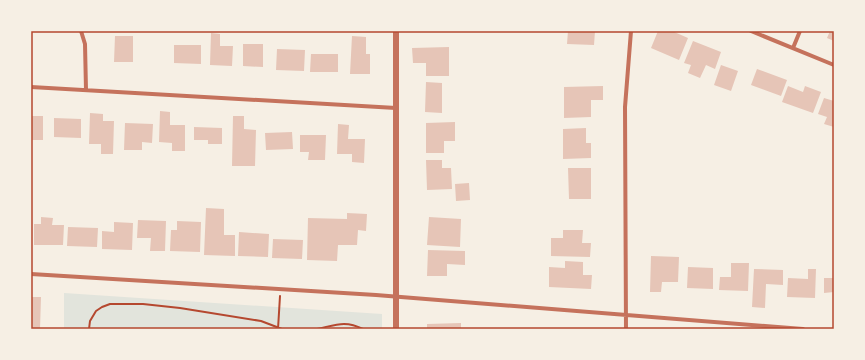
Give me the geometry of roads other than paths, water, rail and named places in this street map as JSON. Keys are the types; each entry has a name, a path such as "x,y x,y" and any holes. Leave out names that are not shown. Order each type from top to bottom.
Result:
{"street":[{"path":"81,31 85,44 86,90"},
{"path":"396,31 396,329"},
{"path":"626,329 625,107 631,31"},
{"path":"751,31 834,65"},
{"path":"793,48 800,31"},
{"path":"31,87 396,108"},
{"path":"31,274 395,296 803,329"}]}
